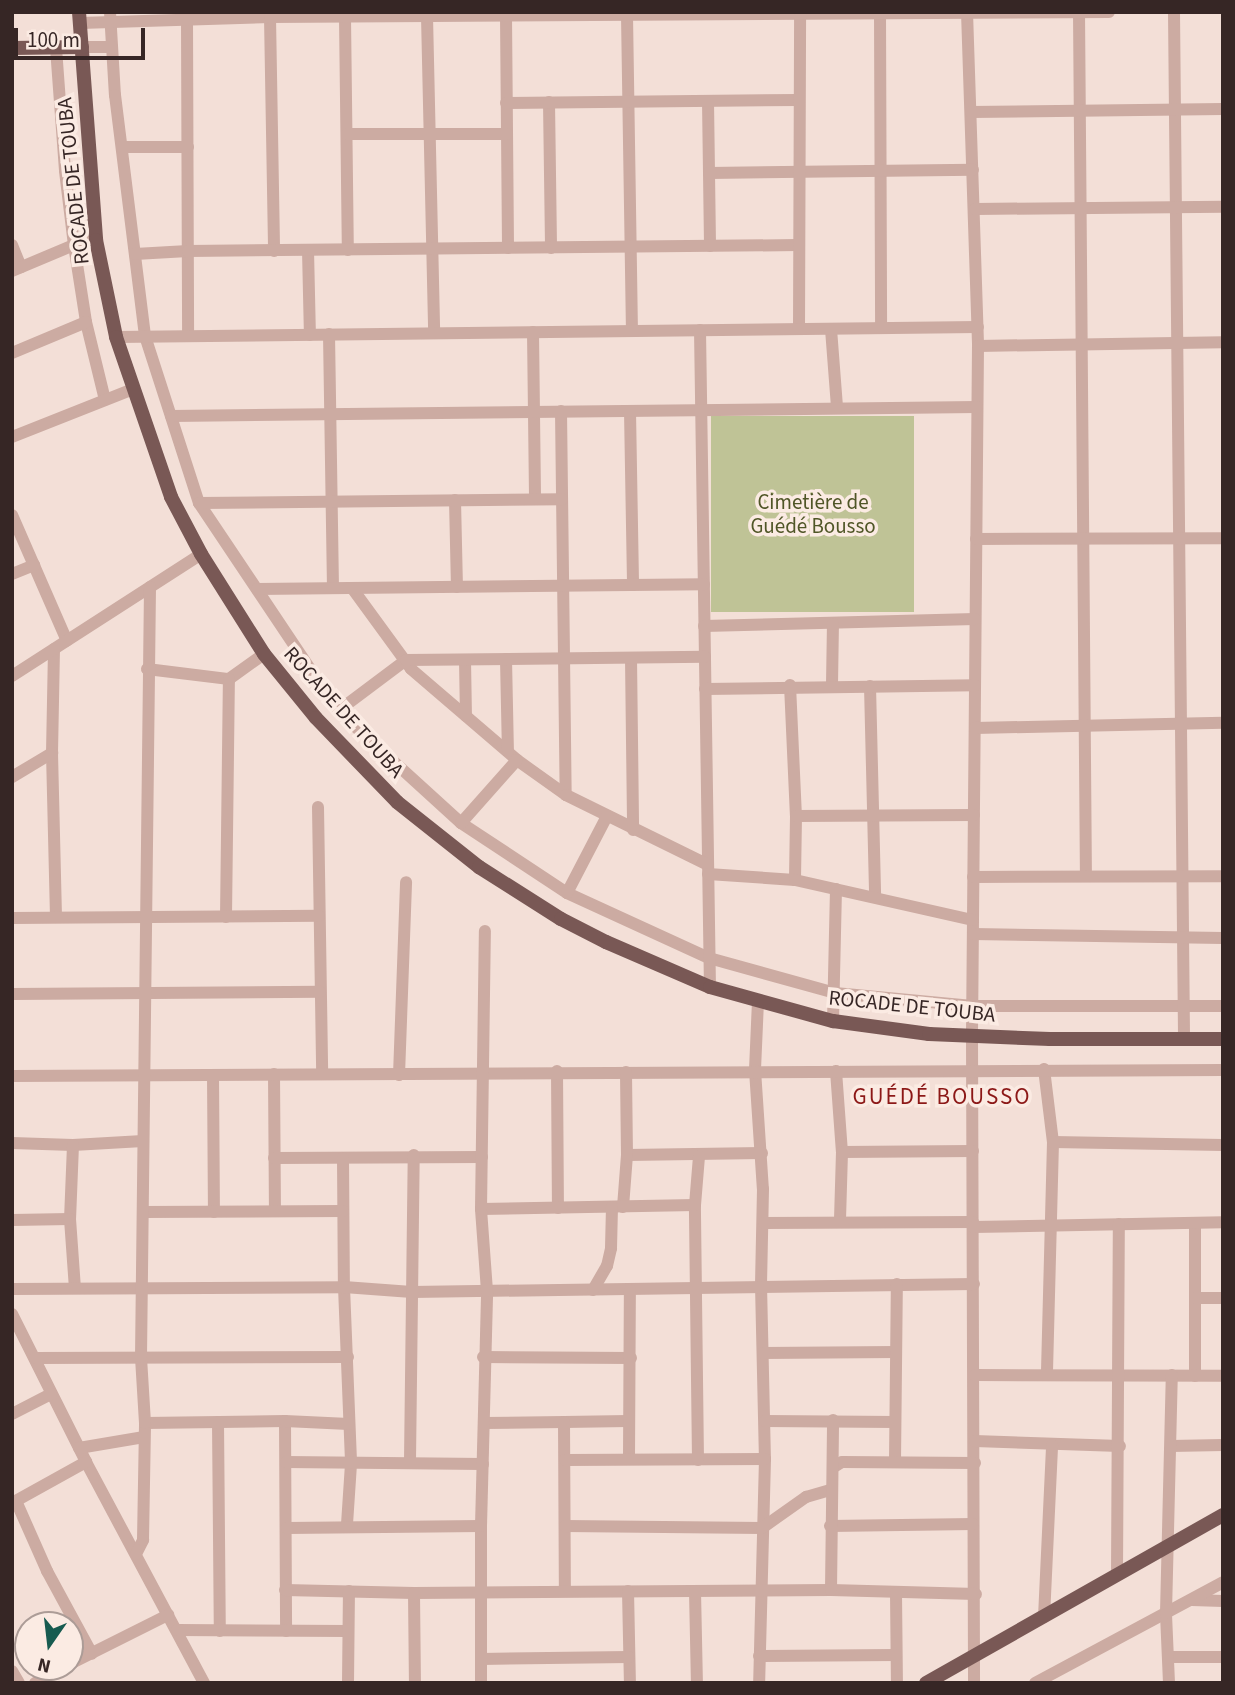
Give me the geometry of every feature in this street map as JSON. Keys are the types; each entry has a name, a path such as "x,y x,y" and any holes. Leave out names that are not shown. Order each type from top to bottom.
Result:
{"main road":[{"name":"ROCADE DE TOUBA","path":"80,18 96,240 116,337 131,390 171,497 201,554 264,654 352,758 397,802 479,867 606,942 709,987 833,1021 972,1036 1223,1039"},
{"path":"12,48 82,47"},
{"path":"926,1683 1223,1515"}],"street":[{"path":"1079,12 1086,876"},
{"path":"80,18 187,20 292,15 345,17 1109,12"},
{"path":"1174,12 1184,1039"},
{"path":"799,329 800,13"},
{"path":"880,13 881,328"},
{"path":"967,13 978,327 972,1006 975,1375 973,1524 976,1594 974,1683"},
{"path":"431,15 435,333"},
{"path":"508,248 506,103 511,15"},
{"path":"627,15 632,331"},
{"path":"110,17 122,147 145,337 199,503 338,711 461,823 567,893 709,958 835,993 972,1006 1223,1006"},
{"path":"270,17 274,251"},
{"path":"345,17 348,250"},
{"path":"187,20 188,336"},
{"path":"57,47 65,171 75,245 86,322 105,400"},
{"path":"82,47 112,47"},
{"path":"506,103 798,100"},
{"path":"708,101 710,246"},
{"path":"549,103 551,248"},
{"path":"971,112 1223,109"},
{"path":"346,134 507,134"},
{"path":"122,147 188,147"},
{"path":"709,173 973,170"},
{"path":"975,209 1223,207"},
{"path":"12,245 17,269 75,245 96,240"},
{"path":"135,254 188,251 799,245"},
{"path":"309,250 310,334"},
{"path":"12,353 86,322"},
{"path":"116,337 978,327"},
{"path":"831,329 837,407"},
{"path":"700,330 709,987"},
{"path":"533,332 535,499"},
{"path":"329,334 333,588"},
{"path":"978,346 1223,342"},
{"path":"12,438 131,390"},
{"path":"171,416 977,407"},
{"path":"561,411 566,795"},
{"path":"630,411 633,584"},
{"path":"199,503 562,499"},
{"path":"456,500 457,586"},
{"path":"12,515 67,641"},
{"path":"976,539 1223,538"},
{"path":"12,676 201,554"},
{"path":"12,574 34,565"},
{"path":"257,589 704,584"},
{"path":"136,1554 143,1540 145,1423 141,1357 150,587"},
{"path":"352,588 411,669 512,756 566,795 708,869 795,880 973,920"},
{"path":"704,626 975,619"},
{"path":"832,685 833,624"},
{"path":"54,649 52,753 57,917"},
{"path":"148,669 229,679 264,654"},
{"path":"338,711 407,660 705,657"},
{"path":"631,658 633,830"},
{"path":"461,823 512,756 506,659"},
{"path":"465,660 466,716"},
{"path":"226,917 229,679"},
{"path":"705,689 790,685 975,685"},
{"path":"790,685 796,816 795,880"},
{"path":"870,686 875,896"},
{"path":"975,728 1223,723"},
{"path":"12,777 52,753"},
{"path":"318,807 322,1074"},
{"path":"796,816 974,815"},
{"path":"567,893 607,816"},
{"path":"973,877 1223,876"},
{"path":"399,1075 406,883"},
{"path":"833,1021 836,889"},
{"path":"12,918 318,916"},
{"path":"481,1683 483,1357 487,1291 481,1209 485,931"},
{"path":"973,934 1223,938"},
{"path":"12,994 320,992"},
{"path":"758,1001 755,1070 762,1153 764,1223 761,1285 765,1421 760,1683"},
{"path":"1044,1069 1053,1143 1053,1225 1047,1375"},
{"path":"12,1076 399,1075 755,1070 1223,1070"},
{"path":"557,1071 558,1209"},
{"path":"836,1071 842,1152 840,1221"},
{"path":"593,1290 607,1266 627,1155 626,1072"},
{"path":"274,1074 275,1211"},
{"path":"213,1075 214,1212"},
{"path":"12,1143 73,1145 143,1141"},
{"path":"1053,1143 1223,1145"},
{"path":"73,1145 70,1219 75,1288"},
{"path":"842,1152 972,1152"},
{"path":"627,1155 762,1153"},
{"path":"274,1158 414,1155 482,1157"},
{"path":"410,1461 414,1155"},
{"path":"698,1460 695,1205 699,1156"},
{"path":"343,1158 344,1287 351,1464 346,1525"},
{"path":"481,1209 695,1205"},
{"path":"143,1212 343,1211"},
{"path":"12,1220 70,1219"},
{"path":"764,1223 840,1221 1053,1225 1223,1222"},
{"path":"1195,1223 1195,1376"},
{"path":"1117,1574 1120,1446 1119,1224"},
{"path":"895,1462 897,1284"},
{"path":"12,1289 344,1287 412,1292 974,1284"},
{"path":"629,1290 629,1458"},
{"path":"1196,1298 1223,1298"},
{"path":"14,1322 35,1357 86,1462 204,1683"},
{"path":"763,1353 896,1352"},
{"path":"35,1357 348,1357"},
{"path":"483,1357 631,1358"},
{"path":"975,1375 1223,1376"},
{"path":"1169,1683 1166,1613 1172,1375"},
{"path":"12,1414 51,1394"},
{"path":"831,1590 833,1420"},
{"path":"145,1423 285,1421 349,1424"},
{"path":"285,1421 286,1631"},
{"path":"484,1423 628,1421"},
{"path":"765,1421 895,1422"},
{"path":"218,1422 220,1631"},
{"path":"564,1422 565,1591"},
{"path":"79,1448 144,1437"},
{"path":"975,1441 1120,1446"},
{"path":"1044,1617 1052,1445"},
{"path":"1171,1446 1223,1445"},
{"path":"565,1460 765,1459"},
{"path":"286,1462 351,1464 410,1461 483,1464"},
{"path":"86,1462 14,1502 47,1571 92,1654"},
{"path":"834,1467 842,1462 975,1463"},
{"path":"565,1526 762,1528 806,1497 831,1490"},
{"path":"830,1526 973,1524"},
{"path":"287,1528 346,1525 481,1526"},
{"path":"1035,1683 1223,1583"},
{"path":"285,1590 414,1593 831,1590 976,1594"},
{"path":"348,1683 349,1591"},
{"path":"628,1591 630,1683"},
{"path":"695,1591 697,1683"},
{"path":"414,1593 415,1683"},
{"path":"896,1593 897,1683"},
{"path":"1190,1600 1223,1601"},
{"path":"84,1658 168,1615"},
{"path":"177,1630 348,1631"},
{"path":"760,1656 896,1655"},
{"path":"481,1659 629,1657"},
{"path":"1169,1657 1223,1657"},
{"path":"12,1671 19,1683"}],"green space":[{"name":"Cimetière de Guédé Bousso","path":"711,416 914,416 914,612 711,612"}],"district":[{"name":"GUÉDÉ BOUSSO","path":"942,1097"}]}
